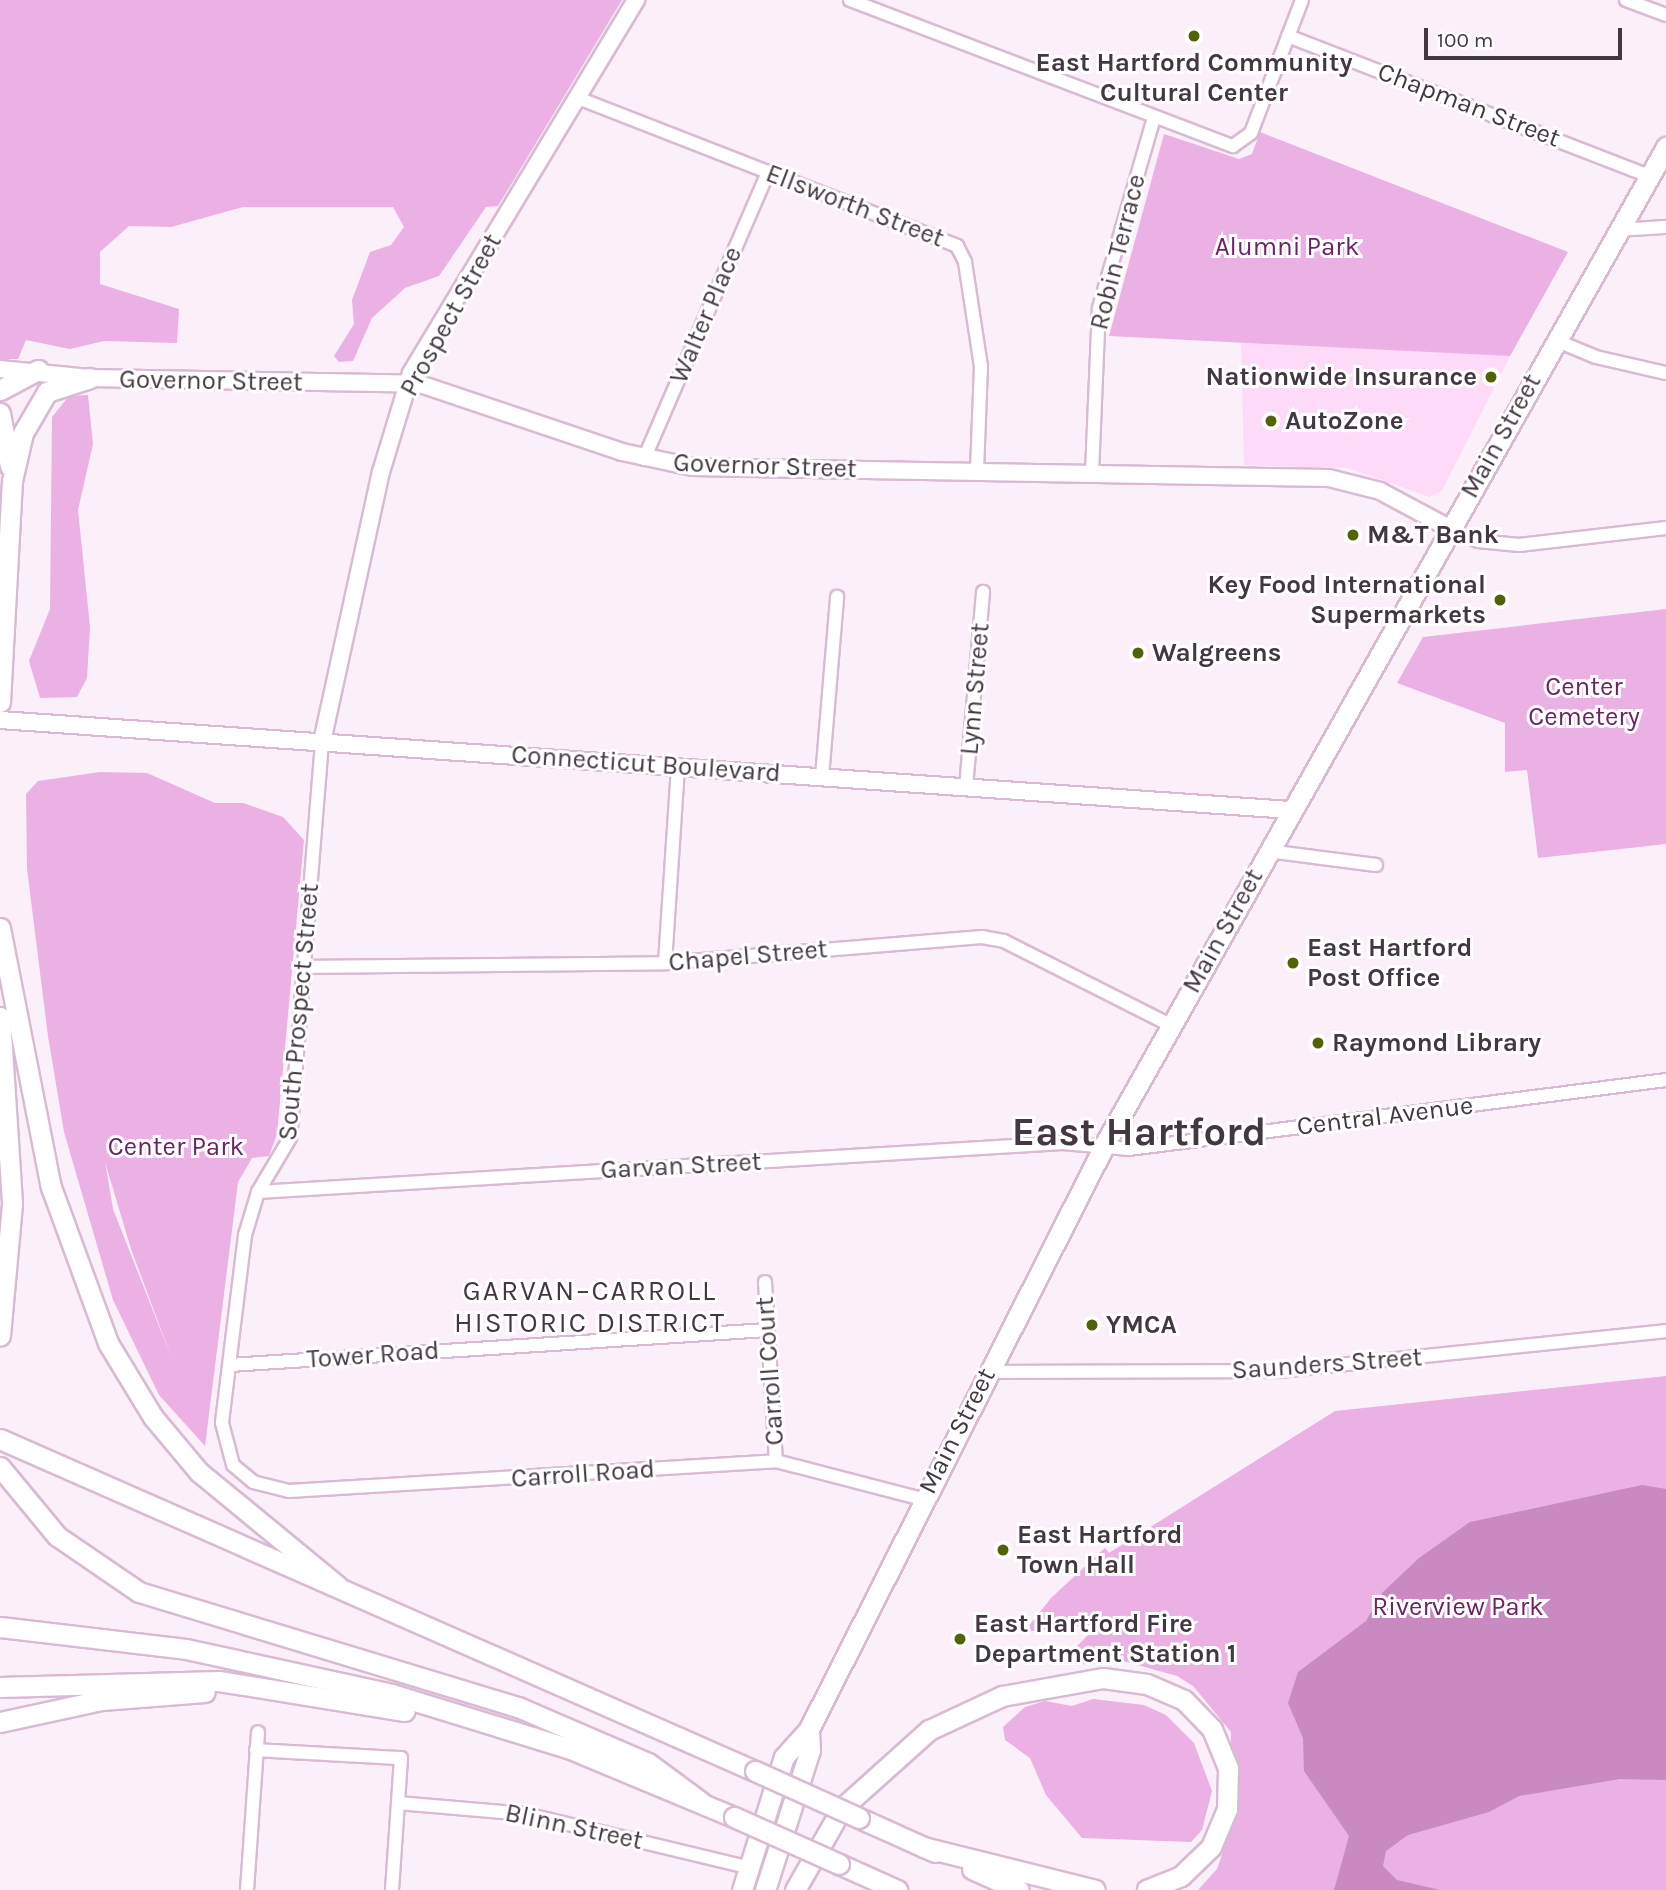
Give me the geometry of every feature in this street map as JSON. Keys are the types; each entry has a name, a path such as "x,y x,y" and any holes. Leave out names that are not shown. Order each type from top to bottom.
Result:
{"highway":[{"name":"Main Street","path":"745,1876 781,1763 792,1742 809,1729 922,1499 1103,1148 1449,528 1666,147"},
{"path":"0,390 38,370"},
{"path":"12,481 35,405 57,386 90,378"},
{"path":"0,413 12,481 0,702"},
{"path":"0,928 51,1187 112,1352 158,1425 199,1472 346,1594"},
{"path":"0,1017 12,1224 0,1335"},
{"path":"0,1439 1019,1890"},
{"path":"0,1467 39,1519 85,1560 175,1607 518,1707 648,1763 701,1802"},
{"path":"0,1627 116,1638 282,1667 454,1711 618,1767 897,1890"},
{"path":"795,1890 842,1808 929,1730 1014,1692 1103,1678 1147,1684 1184,1700 1212,1729 1228,1768 1227,1809 1211,1847 1181,1876 1147,1890"},
{"path":"0,1687 149,1679 318,1692 618,1767"},
{"path":"0,1722 144,1695 318,1692"},
{"name":"Main Street","path":"765,1890 810,1750 809,1729"},
{"path":"923,1847 1095,1890"},
{"path":"730,1890 745,1876"}],"main road":[{"name":"Prospect Street","path":"322,742 381,471 407,384 636,0"},
{"name":"Governor Street","path":"0,369 38,370 90,378 407,384 436,388 644,458 720,469 1329,478 1380,491 1449,528"},
{"name":"Connecticut Boulevard","path":"0,720 1291,810"}],"street":[{"path":"850,0 1154,118 1239,145 1251,133 1302,0"},
{"path":"1626,0 1666,15"},
{"name":"Chapman Street","path":"1288,36 1649,176"},
{"name":"Ellsworth Street","path":"578,98 961,251 981,366 977,472"},
{"name":"Robin Terrace","path":"1091,473 1100,308 1154,118"},
{"name":"Walter Place","path":"644,458 768,172"},
{"path":"1618,230 1666,227"},
{"path":"1555,340 1586,355 1666,373"},
{"path":"1449,528 1478,541 1519,545 1666,528"},
{"name":"Lynn Street","path":"967,787 983,592"},
{"path":"822,777 837,597"},
{"name":"South Prospect Street","path":"242,1474 222,1434 245,1235 258,1192 290,1138 322,742"},
{"path":"665,963 678,766"},
{"path":"1268,851 1376,864"},
{"name":"Chapel Street","path":"305,967 665,963 994,938 1170,1025"},
{"name":"Central Avenue","path":"1103,1148 1666,1080"},
{"name":"Garvan Street","path":"258,1192 1063,1143 1103,1148"},
{"name":"Carroll Court","path":"765,1282 776,1461"},
{"name":"Tower Road","path":"230,1365 767,1330"},
{"name":"Saunders Street","path":"987,1373 1293,1370 1666,1331"},
{"name":"Carroll Road","path":"242,1474 289,1491 776,1461 922,1499"},
{"path":"247,1890 258,1732"},
{"path":"256,1750 401,1758 392,1890"},
{"name":"Blinn Street","path":"398,1803 526,1814 745,1876"}],"shaded area":[{"path":"1241,342 1429,349 1510,356 1442,491 1429,497 1348,468 1244,465"},
{"path":"1642,1485 1666,1489 1666,1780 1620,1779 1519,1796 1489,1812 1408,1835 1386,1851 1383,1866 1397,1880 1440,1890 1334,1890 1349,1836 1304,1771 1303,1738 1288,1703 1298,1672 1366,1621 1383,1592 1419,1558 1470,1522"}],"green space":[{"path":"0,0 622,0 498,206 486,207 439,276 405,288 372,318 353,361 339,362 334,356 354,324 352,300 370,252 391,245 404,227 393,207 243,207 171,227 129,226 100,252 100,284 179,309 177,343 104,341 70,349 26,340 18,359 0,359"},
{"name":"Alumni Park","path":"1260,132 1568,252 1510,356 1109,336 1164,134 1239,159 1252,154"},
{"path":"88,395 93,444 78,510 90,627 87,678 77,697 40,698 29,661 50,609 52,417 69,396"},
{"name":"Center Cemetery","path":"1666,609 1666,844 1538,858 1527,770 1505,772 1505,723 1397,683 1423,637"},
{"name":"Center Park","path":"100,772 147,773 215,803 243,803 283,817 304,840 277,1134 269,1156 252,1158 238,1182 205,1446 159,1395 113,1300 64,1132 48,1036 27,869 26,794 38,781","holes":["105,1162 131,1249 172,1359 113,1209"]},
{"name":"Riverview Park","path":"1666,1376 1666,1890 1198,1890 1217,1869 1229,1834 1231,1732 1193,1686 1177,1676 1127,1662 1068,1665 1071,1652 1099,1624 1024,1632 1051,1598 1105,1548 1109,1553 1335,1411"},
{"path":"1093,1699 1144,1705 1166,1715 1194,1743 1212,1791 1202,1830 1191,1842 1082,1838 1046,1795 1030,1758 1005,1740 1003,1727 1025,1707 1045,1701 1072,1706"}],"place":[{"name":"East Hartford Community Cultural Center","path":"1194,36"},
{"name":"Nationwide Insurance","path":"1491,377"},
{"name":"AutoZone","path":"1271,421"},
{"name":"M&T Bank","path":"1353,535"},
{"name":"Key Food International Supermarkets","path":"1500,600"},
{"name":"Walgreens","path":"1138,653"},
{"name":"East Hartford Post Office","path":"1293,963"},
{"name":"Raymond Library","path":"1318,1043"},
{"name":"YMCA","path":"1092,1325"},
{"name":"East Hartford Town Hall","path":"1003,1550"},
{"name":"East Hartford Fire Department Station 1","path":"960,1639"}],"district":[{"name":"East Hartford","path":"1139,1132"},
{"name":"GARVAN–CARROLL HISTORIC DISTRICT","path":"590,1307"}]}
